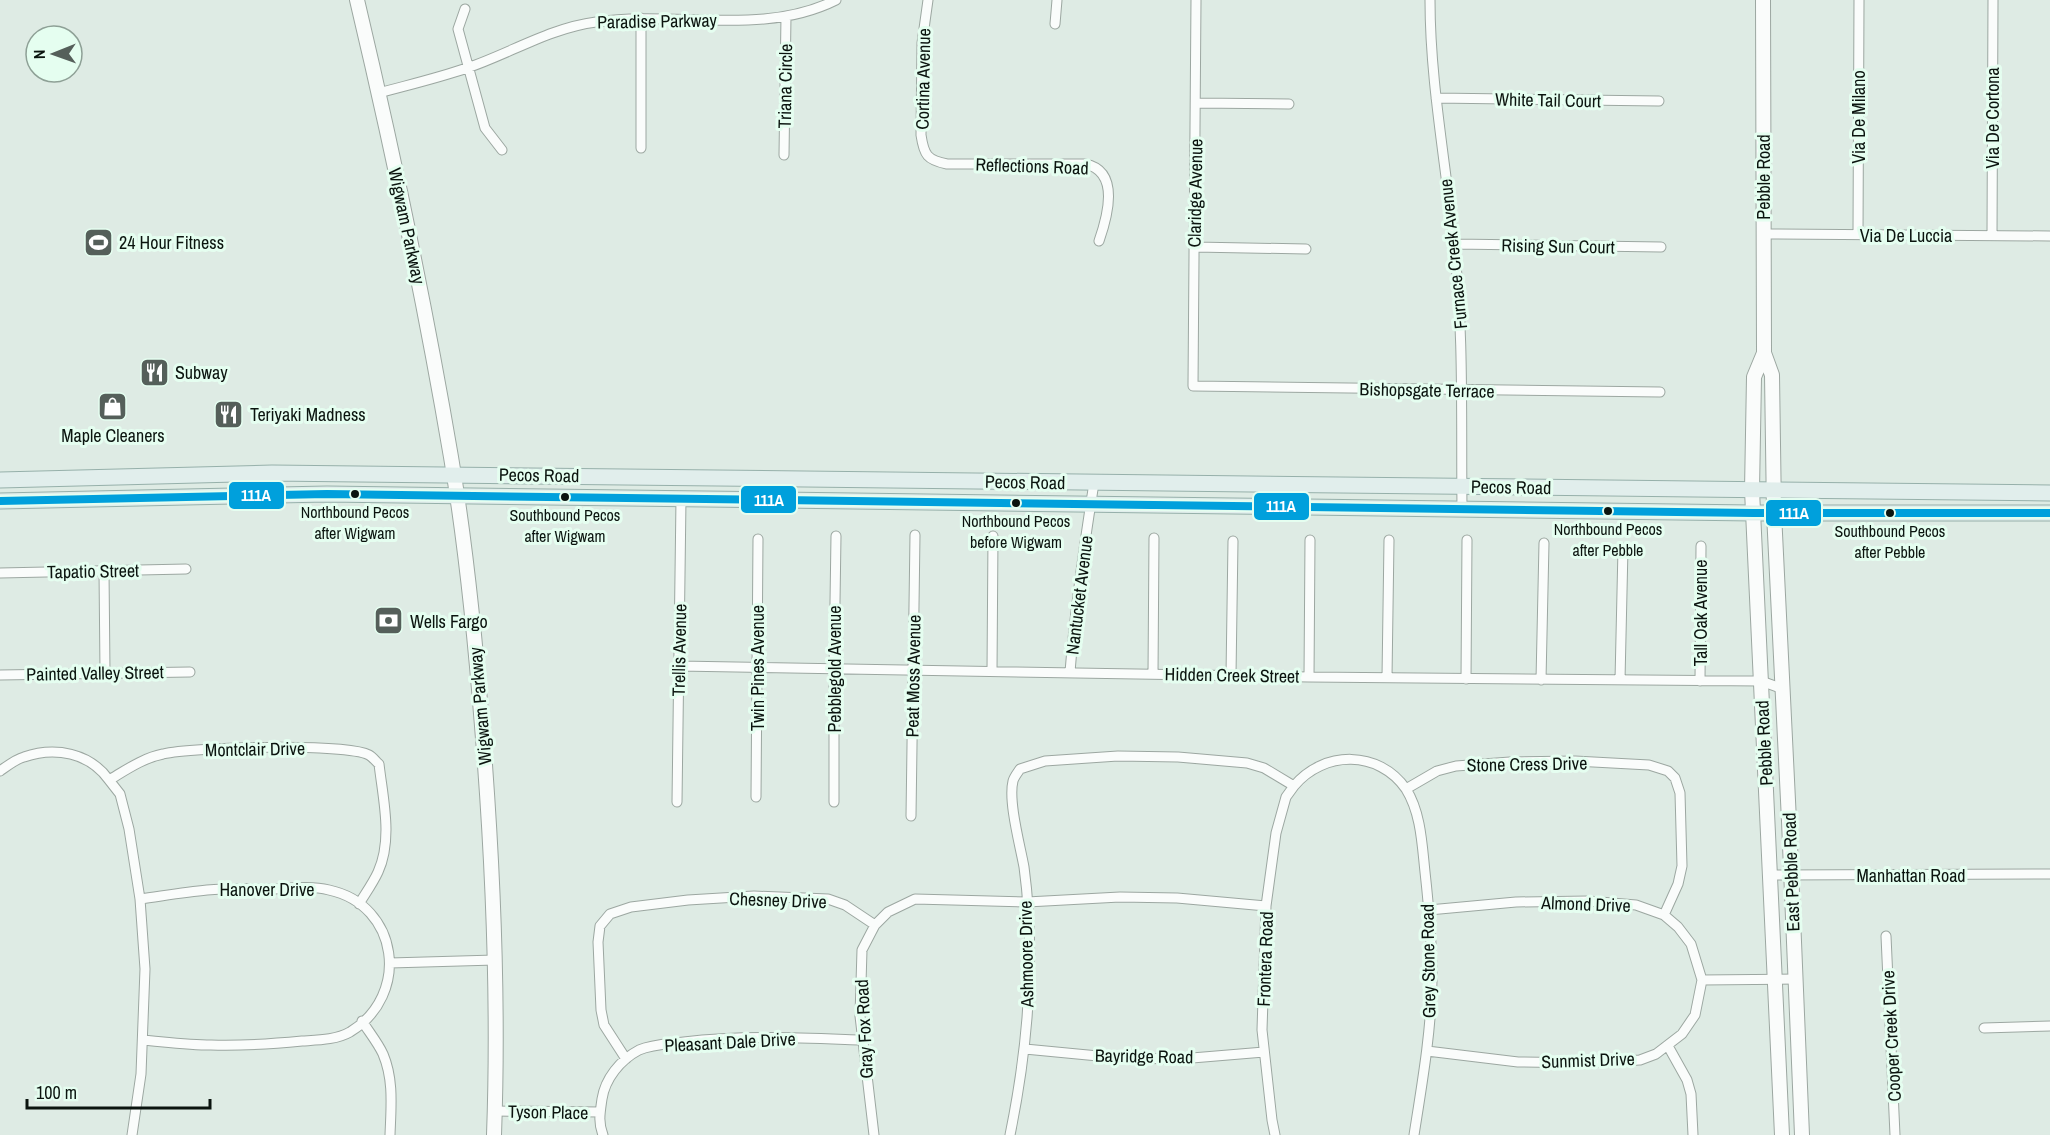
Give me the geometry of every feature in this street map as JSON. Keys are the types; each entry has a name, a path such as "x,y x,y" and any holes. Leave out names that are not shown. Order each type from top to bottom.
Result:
{"main road":[{"name":"Wigwam Parkway","path":"357,0 425,310 454,474 477,662 490,827 495,960 494,1135"},
{"name":"Pebble Road","path":"1763,0 1764,353 1772,375 1761,681 1782,1135"},
{"name":"Pebble Road","path":"1764,353 1754,377 1752,490 1768,506"},
{"name":"Pecos Road","path":"6,480 272,473 454,474 1752,490 1768,506"},
{"path":"731,478 731,500"},
{"path":"6,480 6,501"},
{"name":"Pecos Road","path":"6,501 270,495 456,496 1462,509 1768,506 2050,493"},
{"path":"1768,506 2050,513"},
{"name":"East Pebble Road","path":"1768,506 1783,689 1802,1135"}],"street":[{"name":"Paradise Parkway","path":"379,93 468,68 571,26 641,18 766,20 819,8 836,0"},
{"name":"Cortina Avenue","path":"927,157 921,135 922,43 928,0"},
{"path":"1055,24 1057,0"},
{"name":"Claridge Avenue","path":"1193,386 1196,0"},
{"name":"Furnace Creek Avenue","path":"1430,0 1436,98 1454,244 1462,340 1462,509"},
{"name":"Via De Milano","path":"1858,0 1858,234"},
{"name":"Via De Cortona","path":"1992,235 1993,0"},
{"path":"465,9 458,29 468,68 485,128 502,150"},
{"name":"Triana Circle","path":"784,155 786,16"},
{"path":"641,18 641,148"},
{"name":"White Tail Court","path":"1436,98 1659,101"},
{"path":"1196,103 1289,104"},
{"name":"Reflections Road","path":"927,157 934,162 947,164 1085,164 1095,166 1103,174 1108,187 1107,217 1099,241"},
{"name":"Via De Luccia","path":"1763,234 2050,236"},
{"name":"Rising Sun Court","path":"1454,244 1661,247"},
{"path":"1195,247 1306,249"},
{"name":"Bishopsgate Terrace","path":"1193,386 1660,392"},
{"name":"Nantucket Avenue","path":"1070,672 1076,600 1094,483"},
{"name":"Trellis Avenue","path":"677,802 681,499"},
{"name":"Peat Moss Avenue","path":"911,816 915,535"},
{"name":"Pebblegold Avenue","path":"834,802 836,536"},
{"path":"992,671 993,536"},
{"path":"1153,674 1154,538"},
{"name":"Twin Pines Avenue","path":"756,797 758,539"},
{"path":"1309,677 1310,540"},
{"path":"1387,677 1389,540"},
{"path":"1466,678 1467,540"},
{"path":"1231,675 1233,541"},
{"path":"1542,680 1544,543"},
{"name":"Tall Oak Avenue","path":"1700,681 1701,546"},
{"path":"1620,680 1623,548"},
{"name":"Tapatio Street","path":"0,573 186,569"},
{"path":"104,571 105,672"},
{"name":"Hidden Creek Street","path":"679,666 1309,677 1761,681 1783,689"},
{"name":"Painted Valley Street","path":"0,675 190,672"},
{"name":"Montclair Drive","path":"109,780 144,760 163,754 183,752 310,748 352,751 369,755 379,764 387,834 378,873 359,904"},
{"path":"0,771 23,757 52,751 78,756 102,770 120,795 129,829 140,898 145,969 141,1074 132,1135"},
{"name":"Ashmoore Drive","path":"1010,1135 1022,1079 1030,975 1024,869 1013,802 1013,781 1020,769 1045,761 1118,756 1178,757 1247,763 1264,768 1294,786"},
{"path":"1294,786 1304,775 1325,763 1350,758 1377,764 1399,779 1406,789"},
{"name":"Stone Cress Drive","path":"1406,789 1437,771 1456,766 1510,762 1575,761 1649,765 1668,771 1675,778 1680,793 1682,866 1678,884 1664,915"},
{"name":"Frontera Road","path":"1275,1135 1262,1030 1266,906 1276,833 1286,797 1294,786"},
{"name":"Grey Stone Road","path":"1406,789 1414,802 1421,836 1429,910 1432,981 1427,1051 1414,1135"},
{"name":"Manhattan Road","path":"1771,875 2050,874"},
{"name":"Hanover Drive","path":"140,898 209,890 312,888 330,890 346,896 372,914 388,944 390,963"},
{"name":"Chesney Drive","path":"626,1059 604,1025 601,1010 598,942 600,926 610,914 631,907 688,900 754,896 828,899 845,905 875,926"},
{"path":"875,926 888,912 915,899 1026,902 1120,897 1177,898 1266,906"},
{"name":"Almond Drive","path":"1429,910 1516,902 1588,901 1636,905 1664,915 1678,927 1691,944 1702,980"},
{"name":"Gray Fox Road","path":"874,1135 860,1016 862,950 875,926"},
{"name":"Cooper Creek Drive","path":"1886,936 1895,1135"},
{"path":"143,1040 210,1045 260,1045 331,1038 350,1032 375,1011 389,981 390,963 495,960"},
{"path":"1702,980 1796,979"},
{"name":"Sunmist Drive","path":"1427,1051 1518,1062 1585,1063 1640,1060 1656,1054 1682,1034 1695,1015 1702,980"},
{"path":"362,1021 382,1053 389,1073 392,1098 390,1135"},
{"path":"1984,1028 2050,1026"},
{"name":"Pleasant Dale Drive","path":"600,1112 604,1089 612,1074 626,1059 640,1050 656,1045 710,1039 773,1037 862,1040"},
{"path":"1668,1046 1687,1080 1691,1094 1693,1135"},
{"name":"Bayridge Road","path":"1025,1049 1129,1059 1179,1059 1264,1052"},
{"name":"Tyson Place","path":"495,1111 600,1112"},
{"path":"600,1112 599,1124 603,1135"}],"transit line":[{"name":"111A","path":"0,501 327,494 1753,513 2050,513"}],"place":[{"name":"24 Hour Fitness","path":"98,242"},
{"name":"Subway","path":"154,372"},
{"name":"Maple Cleaners","path":"113,406"},
{"name":"Teriyaki Madness","path":"229,414"},
{"name":"Northbound Pecos after Wigwam","path":"355,494"},
{"name":"Southbound Pecos after Wigwam","path":"565,497"},
{"name":"Northbound Pecos before Wigwam","path":"1016,503"},
{"name":"Northbound Pecos after Pebble","path":"1608,511"},
{"name":"Southbound Pecos after Pebble","path":"1890,513"},
{"name":"Wells Fargo","path":"389,621"}]}
